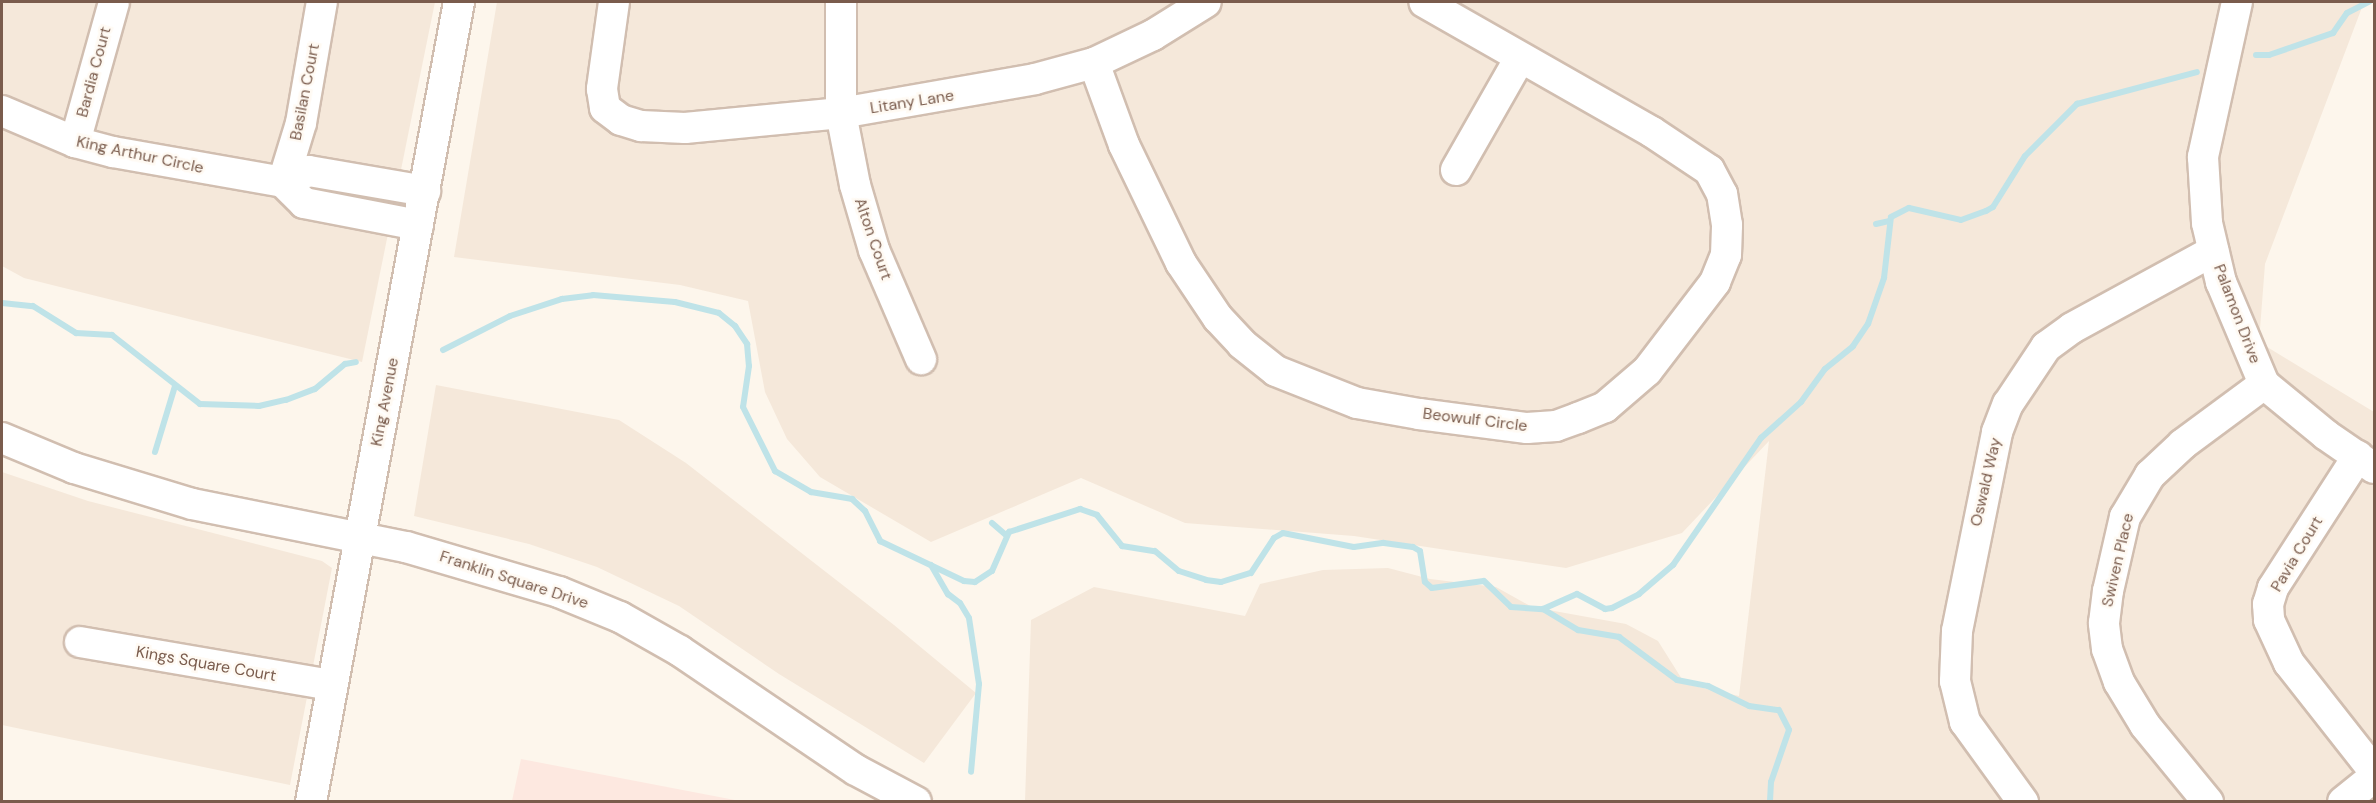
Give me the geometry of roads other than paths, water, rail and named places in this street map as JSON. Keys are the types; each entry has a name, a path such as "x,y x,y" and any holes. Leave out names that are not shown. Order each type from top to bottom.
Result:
{"street":[{"name":"Bardia Court","path":"75,142 114,2"},
{"name":"Basilan Court","path":"283,182 301,123 322,2"},
{"name":"King Avenue","path":"311,801 459,2"},
{"name":"Litany Lane","path":"614,2 602,89 605,108 621,120 641,126 685,128 841,113 988,89 1094,63 1153,35 1206,2"},
{"name":"Alton Court","path":"840,2 841,113 855,185 874,250 921,359"},
{"name":"Beowulf Circle","path":"1094,63 1154,211 1201,294 1242,344 1276,371 1357,403 1527,428 1556,426 1605,407 1647,371 1715,282 1726,255 1727,225 1722,194 1709,170 1652,132 1424,2"},
{"name":"Palamon Drive","path":"2237,2 2203,157 2203,189 2213,251 2221,282 2265,384 2288,406 2366,462"},
{"path":"1456,170 1520,58"},
{"name":"King Arthur Circle","path":"2,111 75,142 283,182"},
{"path":"418,225 304,203 283,182 309,171 425,191"},
{"name":"Oswald Way","path":"2024,801 1965,722 1955,681 1957,631 1997,432 2007,404 2046,347 2072,328 2213,251"},
{"name":"Swiven Place","path":"2208,801 2145,725 2119,682 2107,649 2104,623 2108,591 2125,517 2150,475 2183,444 2265,384"},
{"name":"Franklin Square Drive","path":"2,438 133,488 223,512 478,565 559,592 620,618 751,697 856,770 916,801"},
{"name":"Pavia Court","path":"2366,462 2273,588 2268,604 2269,620 2289,663 2374,771"},
{"name":"Kings Square Court","path":"80,642 332,686"},
{"path":"2343,801 2374,777"}],"waterway":[{"path":"2256,55 2269,55 2333,33 2347,13 2369,2"},
{"path":"443,350 510,316 562,299 593,295 675,302 719,313 735,326 747,344 749,366 743,407 775,471 811,492 852,499 865,511 880,541 964,581 975,582 992,571 1009,532 1080,509 1097,515 1122,546 1155,551 1179,571 1206,580 1221,582 1251,573 1274,538 1283,533 1354,547 1384,543 1413,547 1420,551 1425,582 1432,588 1484,581 1511,607 1543,609 1577,594 1605,609 1612,608 1639,594 1673,565 1761,438 1801,402 1825,369 1853,346 1868,324 1884,278 1891,217 1909,208 1961,220 1986,211 1993,207 2025,156 2077,104 2197,72"},
{"path":"1876,224 1889,221"},
{"path":"2,303 33,306 76,333 112,335 200,404 259,406 286,400 315,389 345,364 356,362"},
{"path":"155,452 175,386"},
{"path":"992,523 1006,535"},
{"path":"931,565 948,594 960,603 969,618 979,684 971,772"},
{"path":"1543,609 1578,630 1619,637 1677,680 1708,686 1749,706 1779,710 1789,730 1771,782 1770,802"}]}
